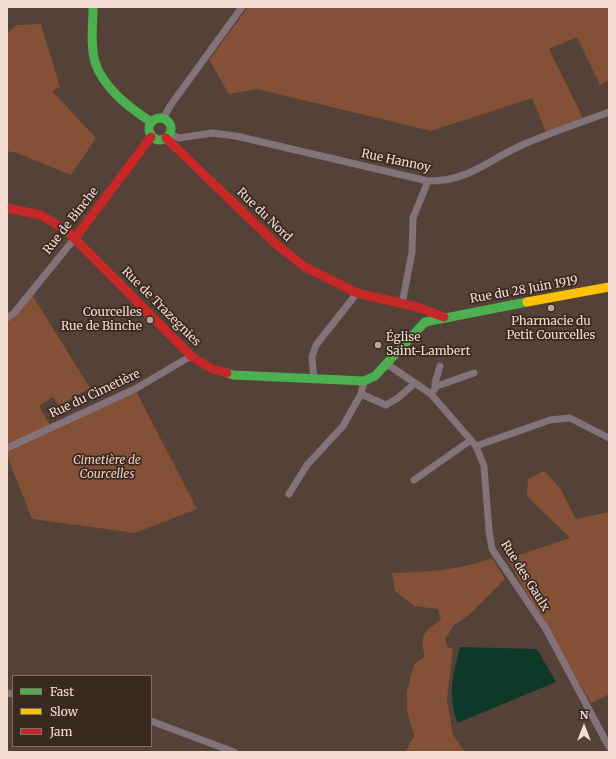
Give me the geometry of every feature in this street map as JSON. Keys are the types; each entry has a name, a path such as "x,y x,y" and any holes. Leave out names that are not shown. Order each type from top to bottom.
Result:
{"main road":[{"path":"93,7 95,62 103,78 119,96 151,122"},
{"path":"163,119 167,122 170,128 168,136 160,140 151,136 149,129 151,122 163,119"},
{"name":"Rue de Binche","path":"75,238 151,136"},
{"name":"Rue du Nord","path":"168,136 290,256 305,267 356,293 417,307 444,317"},
{"name":"Rue de Trazegnies","path":"7,208 41,215 75,238 191,356 212,369 233,375 314,380 364,381"},
{"name":"Rue du 28 Juin 1919","path":"364,381 375,376 424,322 609,287"}],"street":[{"path":"163,119 170,106 242,7"},
{"name":"Rue Hannoy","path":"168,136 179,138 212,133 236,136 428,181 445,181 468,175 520,146 609,112"},
{"path":"402,304 412,252 413,218 428,181"},
{"name":"Rue de Binche","path":"7,318 14,313 75,238"},
{"path":"314,380 312,357 316,345 356,293"},
{"name":"Rue du Cimetière","path":"7,448 135,389 191,356"},
{"name":"Rue des Gaulx","path":"387,364 415,383 433,391 473,443 486,473 489,531 492,549 546,629 609,747"},
{"path":"433,391 440,366"},
{"path":"433,391 437,386 474,373"},
{"path":"289,494 307,465 343,426 361,394 364,381"},
{"path":"361,394 386,405 398,398 415,383"},
{"path":"414,480 473,443 550,420 570,418 609,438"},
{"path":"152,721 230,752"}],"green space":[{"path":"248,7 609,7 609,80 600,85 577,37 549,49 583,118 546,132 532,98 431,131 257,89 229,94 209,60"},
{"path":"41,24 60,87 52,91 96,138 71,175 17,153 7,151 7,33 17,25"},
{"name":"Cimetière de Courcelles","path":"31,293 90,388 59,406 53,397 39,406 51,427 135,389 197,509 135,533 32,519 7,456 7,318"},
{"path":"544,471 560,488 576,519 609,512 609,694 591,703 507,559 570,538 527,496 528,479"},
{"path":"492,558 505,579 469,615 453,626 445,640 448,647 453,649 447,699 453,735 465,752 405,752 414,736 407,711 407,692 414,664 425,657 423,649 424,634 430,627 441,619 438,609 414,606 395,591 392,573 455,568"}],"shaded area":[{"path":"460,647 537,649 556,682 457,723 454,712 452,685"}],"traffic: fast":[{"path":"93,7 93,55 99,71 111,89 126,104 151,122"},
{"path":"160,118 164,119 170,125 171,129 170,133 164,139 160,140 156,139 150,133 149,129 150,125 156,119 160,118"},
{"path":"227,373 233,375 364,381 375,376 425,322 527,302"}],"traffic: slow":[{"path":"527,302 609,287"}],"traffic: jam":[{"path":"75,238 151,137"},
{"path":"166,138 277,245 305,267 357,293 417,307 444,317"},
{"path":"7,208 41,215 67,231 191,356 212,369 227,373"}],"place":[{"name":"Pharmacie du Petit Courcelles","path":"551,308"},
{"name":"Courcelles Rue de Binche","path":"150,320"},
{"name":"Église Saint-Lambert","path":"378,345"}]}
